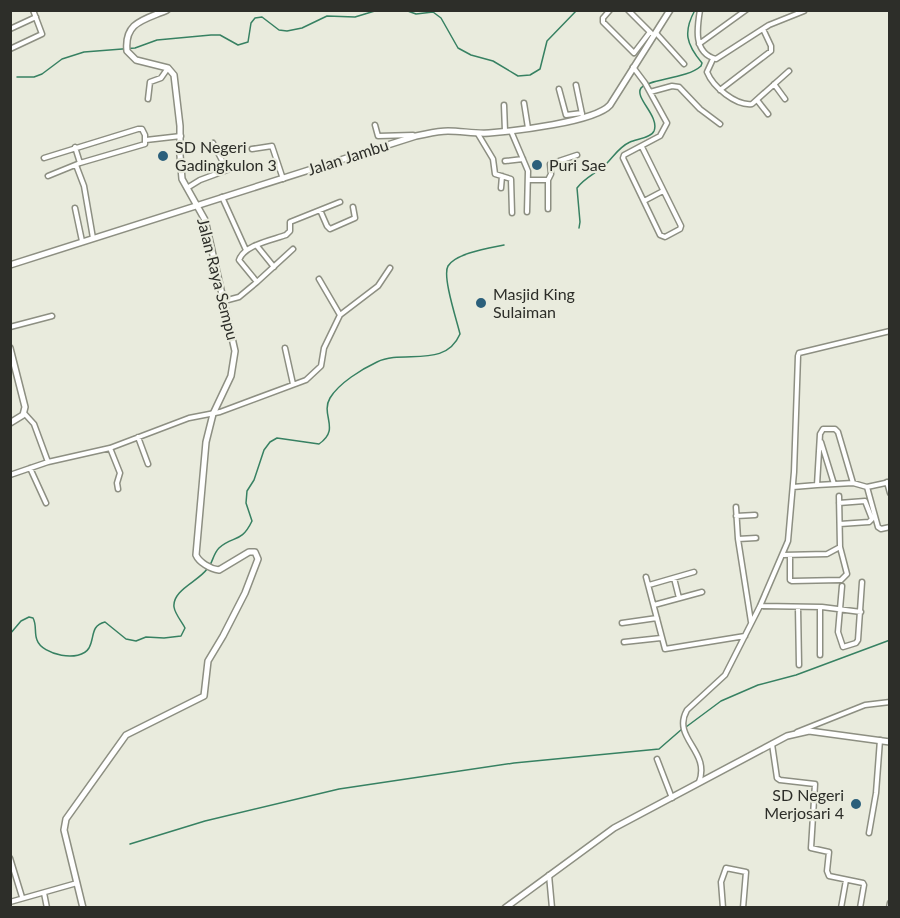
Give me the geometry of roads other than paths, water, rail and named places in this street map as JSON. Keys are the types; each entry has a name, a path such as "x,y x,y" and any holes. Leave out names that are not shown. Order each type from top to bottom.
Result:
{"street":[{"path":"10,49 42,34 33,10"},
{"path":"610,10 603,18 603,22 634,53 653,34"},
{"path":"628,10 684,64"},
{"name":"Jalan Jambu","path":"10,265 416,136 447,131 478,133 508,131 607,108 670,10"},
{"path":"700,10 697,33 699,44 713,58"},
{"path":"699,44 746,10"},
{"path":"148,99 150,82 161,78 168,68 136,60 127,49 129,32 137,23 166,11"},
{"path":"713,58 717,58 763,29 804,11"},
{"path":"10,29 36,17"},
{"path":"720,90 771,51 763,29"},
{"path":"713,58 707,72 720,90 742,104 752,104 789,71"},
{"path":"633,67 645,82 667,123 660,136 623,158 660,235 665,237 681,228 642,147"},
{"name":"Jalan Raya Sempu","path":"77,883 64,830 66,819 126,735 204,696 208,661 245,593 257,565 258,556 255,552 249,552 222,569 214,570 197,559 195,550 205,450 213,414 231,376 235,345 205,220 186,188 181,167 181,136 174,75 168,68"},
{"path":"774,84 785,99"},
{"path":"559,89 566,115 583,115 576,85"},
{"path":"649,90 679,87 700,109 720,124"},
{"path":"757,100 768,114"},
{"path":"524,103 528,128"},
{"path":"504,105 508,131 528,171 526,212"},
{"path":"375,125 378,136 401,134 416,136"},
{"path":"44,158 141,129 146,140 143,145 78,164 48,176"},
{"path":"478,133 493,159 495,174 512,179 512,213"},
{"path":"146,140 181,136"},
{"path":"377,148 384,136"},
{"path":"186,188 227,170 213,143"},
{"path":"252,149 272,146 283,178"},
{"path":"75,147 93,238"},
{"path":"549,209 550,164 577,155"},
{"path":"505,161 523,159"},
{"path":"501,188 502,176"},
{"path":"528,180 548,180"},
{"path":"644,201 663,191"},
{"path":"222,197 246,250"},
{"path":"257,282 239,260 239,256 246,250 286,235 290,231 290,222 340,202"},
{"path":"320,210 330,229 355,218 352,207"},
{"path":"75,208 82,241"},
{"path":"257,246 274,267"},
{"path":"224,301 238,297 293,249"},
{"path":"10,475 48,462 110,448 189,418 213,414 306,380 321,366 328,337 340,315 378,286 390,267"},
{"path":"319,279 340,315"},
{"path":"10,327 52,316"},
{"path":"699,782 703,771 701,761 685,735 682,725 687,710 725,675 760,606 783,555 789,535 799,353 890,331"},
{"path":"10,348 24,413 21,418 10,423"},
{"path":"285,348 293,384"},
{"path":"24,413 34,424 48,462"},
{"path":"817,485 820,431 823,429 837,430 853,483"},
{"path":"138,437 148,464"},
{"path":"820,439 834,484"},
{"path":"110,448 120,473 118,489"},
{"path":"30,468 45,503"},
{"path":"793,487 853,483 867,487 888,482 890,493"},
{"path":"867,487 878,527 881,529 890,527"},
{"path":"790,555 790,580 792,581 841,580 847,574 840,547 838,496"},
{"path":"839,502 865,501 872,519 869,522 840,524"},
{"path":"736,507 738,539 751,623"},
{"path":"736,516 755,515"},
{"path":"738,539 756,538"},
{"path":"783,555 829,553 840,547"},
{"path":"649,585 694,572"},
{"path":"646,577 664,648 746,636"},
{"path":"674,578 679,598"},
{"path":"842,586 838,632 843,647 856,643 858,640 862,582"},
{"path":"654,605 702,592"},
{"path":"760,606 820,607 861,612"},
{"path":"798,607 799,665"},
{"path":"820,607 820,654"},
{"path":"621,622 657,618"},
{"path":"624,642 661,638"},
{"path":"505,908 614,828 672,799 699,782 812,724 855,708 890,702"},
{"path":"793,734 804,731 825,732 890,742"},
{"path":"869,833 876,793 880,740"},
{"path":"772,744 777,778 815,784 811,848 829,852 827,874 864,884 860,908"},
{"path":"657,759 672,799"},
{"path":"10,858 22,897"},
{"path":"723,908 721,882 726,868 746,872 742,908"},
{"path":"549,874 552,908"},
{"path":"841,908 846,880"},
{"path":"10,902 77,883 83,908"},
{"path":"44,893 47,908"}],"waterway":[{"path":"17,77 34,77 42,74 62,59 84,52 135,48 157,40 220,35 238,45 248,42 251,23 255,18 262,17 279,30 287,31 302,28 327,16 355,17 378,10"},
{"path":"405,10 416,14 433,12 441,18 458,48 471,55 493,61 518,76 530,75 540,69 547,41 577,10"},
{"path":"579,228 577,188 606,164 623,146 650,135 654,131 654,119 641,97 641,88 651,83 687,74 701,66 702,63 692,50 688,38 689,25 695,10"},
{"path":"210,565 219,548 244,533 252,521 246,503 247,491 254,480 264,450 270,442 277,438 319,444 329,433 327,410 330,398 351,377 377,362 399,357 434,355 453,345 460,334 448,288 448,266 452,261 466,254 504,245"},
{"path":"10,634 21,621 29,617 33,618 36,637 40,645 53,653 70,656 84,653 91,644 97,626 105,622 126,639 136,641 146,637 181,636 185,628 175,610 175,601 181,591 207,569"},
{"path":"686,727 721,701 758,685 796,675 890,640"},
{"path":"130,844 205,821 339,789 514,763 659,749 682,729"}],"place":[{"name":"SD Negeri Gadingkulon 3","path":"163,156"},
{"name":"Puri Sae","path":"537,165"},
{"name":"Masjid King Sulaiman","path":"481,303"},
{"name":"SD Negeri Merjosari 4","path":"856,804"}]}
